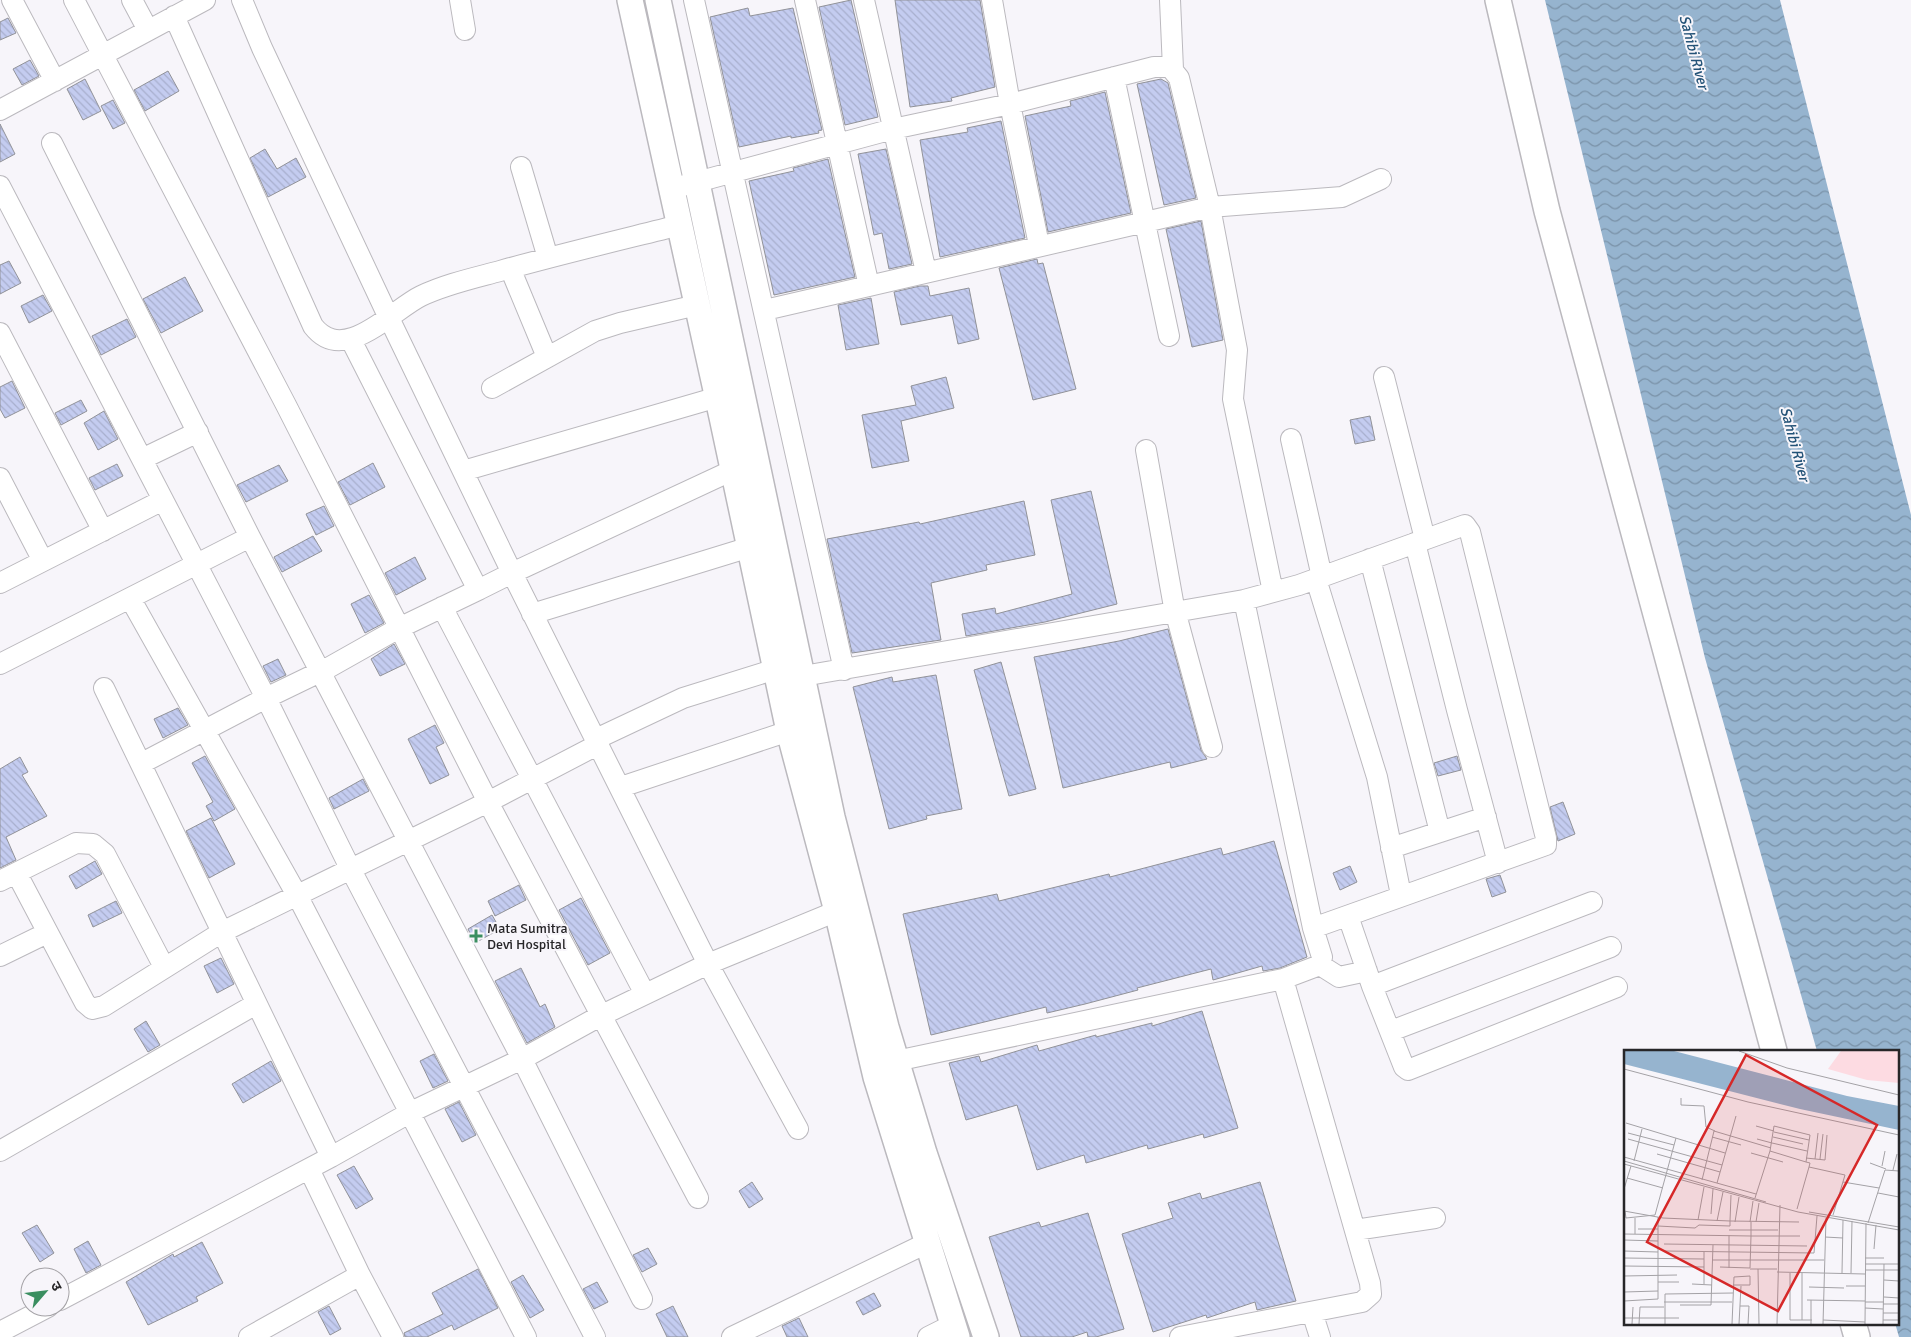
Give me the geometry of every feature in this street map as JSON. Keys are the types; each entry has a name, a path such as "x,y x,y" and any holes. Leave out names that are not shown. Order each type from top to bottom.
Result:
{"street":[{"path":"12,0 55,81"},
{"path":"74,0 286,405 488,802 698,1198"},
{"path":"132,0 148,30"},
{"path":"0,110 205,0"},
{"path":"242,0 262,48 388,316 532,614 621,787 708,964 798,1129"},
{"path":"460,0 465,30"},
{"path":"630,0 698,305 789,731 924,1153 986,1337"},
{"path":"658,0 832,818 876,1077 929,1242 954,1331 928,1337"},
{"path":"694,0 732,174 765,310 844,670"},
{"path":"805,0 869,286"},
{"path":"864,0 926,272"},
{"path":"992,0 1010,104 1039,245"},
{"path":"1170,0 1172,69"},
{"path":"1498,0 1548,210 1774,1050"},
{"path":"174,16 313,326 324,336 351,340 372,329 402,306 436,289 548,258 680,225"},
{"path":"671,188 732,174 893,130 1010,104 1154,66 1165,66 1172,69 1179,78 1210,207 1237,350 1233,399 1274,592"},
{"path":"1114,77 1169,336"},
{"path":"52,143 250,537 522,1058 642,1299"},
{"path":"521,167 548,258"},
{"path":"765,310 1039,245 1210,207 1342,197 1381,179"},
{"path":"0,186 266,698 351,870 595,1337"},
{"path":"510,268 547,357"},
{"path":"492,388 547,357 609,326 698,305"},
{"path":"0,333 103,531"},
{"path":"351,340 478,590"},
{"path":"1384,377 1420,541 1498,863"},
{"path":"463,471 718,397"},
{"path":"142,459 198,432"},
{"path":"1291,440 1319,578 1377,777 1401,895"},
{"path":"1146,450 1175,612 1212,747"},
{"path":"142,763 320,672 399,628 733,470"},
{"path":"0,478 44,561"},
{"path":"0,583 163,500"},
{"path":"803,676 1244,600 1319,578 1463,525 1468,527 1547,841 1544,846 1401,895 1313,928"},
{"path":"0,664 250,537"},
{"path":"532,614 750,547"},
{"path":"1370,559 1440,832"},
{"path":"130,598 298,897 526,1337"},
{"path":"1244,600 1313,928 1322,957 1320,965"},
{"path":"442,607 645,994"},
{"path":"164,967 106,854 97,846 88,843 76,843 8,878 46,933 90,1008 96,1009 104,1006 222,932 298,897 488,802 597,741 683,698 776,669"},
{"path":"104,688 142,763 331,1157"},
{"path":"621,787 789,731"},
{"path":"1391,848 1486,817"},
{"path":"1320,965 1332,974 1339,976 1369,978 1592,902"},
{"path":"70,1295 309,1169 411,1112 463,1085 522,1058 600,1016 708,964 846,909"},
{"path":"1348,916 1369,978 1404,1067 1414,1069 1617,987"},
{"path":"0,956 46,933"},
{"path":"1391,1031 1611,947"},
{"path":"896,1061 1283,979 1320,965"},
{"path":"1180,1337 1362,1302 1369,1297 1370,1283 1283,979"},
{"path":"0,1151 256,1004"},
{"path":"309,1169 360,1275 393,1337"},
{"path":"1355,1230 1435,1218"},
{"path":"732,1337 929,1242"},
{"path":"248,1337 360,1275"},
{"path":"1312,1312 1320,1337"},
{"path":"0,1332 29,1317"},
{"path":"1853,1324 1857,1337"}],"water":[{"name":"Sahibi River","path":"1545,0 1780,0 1911,515 1911,1337 1899,1337 1895,1324 1898,1324 1898,1050 1817,1050 1705,658"}],"building":[{"path":"851,0 878,117 845,125 819,7"},
{"path":"895,0 980,0 995,87 951,98 952,101 910,107"},
{"path":"748,8 750,16 793,8 822,130 818,131 819,133 791,138 791,136 739,147 710,17"},
{"path":"8,18 16,33 0,40 0,22"},
{"path":"30,60 39,76 22,85 13,69"},
{"path":"168,71 179,91 145,111 134,90"},
{"path":"85,79 101,111 83,120 67,89"},
{"path":"1161,79 1168,83 1196,198 1164,205 1137,84"},
{"path":"1105,92 1131,213 1048,232 1025,116 1071,106 1070,101"},
{"path":"113,100 125,123 113,129 101,106"},
{"path":"1001,121 1025,238 940,257 920,140 968,132 967,128"},
{"path":"0,124 15,154 0,162"},
{"path":"265,149 277,169 296,158 306,177 268,197 250,158"},
{"path":"886,149 912,264 889,269 882,233 874,235 858,154"},
{"path":"828,159 855,277 774,295 749,181 794,171 793,168"},
{"path":"1201,221 1223,340 1192,347 1166,229"},
{"path":"1037,259 1038,264 1043,263 1076,389 1033,400 999,268"},
{"path":"9,261 21,283 0,294 0,265"},
{"path":"185,277 203,311 161,333 143,299"},
{"path":"928,286 930,296 969,288 979,339 958,344 952,315 901,325 894,292"},
{"path":"43,295 52,311 29,323 21,306"},
{"path":"871,298 879,344 846,350 838,305"},
{"path":"127,319 136,337 101,355 92,336"},
{"path":"946,377 954,408 901,421 909,461 872,468 862,415 916,405 911,386"},
{"path":"12,381 25,408 5,418 0,409 0,387"},
{"path":"81,400 87,411 61,425 55,413"},
{"path":"104,411 118,439 98,450 84,423"},
{"path":"1370,416 1375,440 1355,444 1350,420"},
{"path":"373,463 385,487 350,505 338,482"},
{"path":"117,464 123,476 95,490 89,478"},
{"path":"279,465 288,481 246,502 237,485"},
{"path":"1091,491 1117,604 1045,622 966,636 962,614 995,608 996,614 1072,594 1051,500"},
{"path":"1024,501 1035,555 986,565 987,570 931,583 941,640 852,653 827,539 919,522 920,524"},
{"path":"324,506 334,526 316,535 306,514"},
{"path":"313,536 322,551 282,572 274,557"},
{"path":"415,557 426,579 396,595 385,573"},
{"path":"369,595 384,623 365,633 351,604"},
{"path":"1168,629 1201,750 1207,759 1171,768 1170,762 1063,788 1034,657 1119,641"},
{"path":"394,644 405,664 380,676 371,659"},
{"path":"278,659 286,675 271,682 263,666"},
{"path":"1001,662 1036,789 1009,796 974,670"},
{"path":"936,675 962,809 926,816 927,819 889,829 853,687 892,677 893,682"},
{"path":"178,708 188,725 163,738 154,719"},
{"path":"435,725 444,743 436,747 449,775 430,784 408,739"},
{"path":"205,756 235,809 214,821 206,806 213,802 192,763"},
{"path":"1457,756 1461,770 1438,776 1434,763"},
{"path":"20,757 28,772 22,775 47,816 6,837 16,860 0,868 0,769"},
{"path":"363,779 369,791 334,809 329,798"},
{"path":"1563,802 1575,834 1558,841 1550,807"},
{"path":"211,818 235,864 209,878 186,831"},
{"path":"1274,841 1307,957 1280,968 1263,971 1262,966 1213,980 1211,969 1047,1013 1046,1007 931,1035 903,914 997,894 999,901 1109,874 1110,877 1221,848 1223,855"},
{"path":"95,861 102,874 76,889 69,876"},
{"path":"1350,866 1357,882 1340,890 1333,873"},
{"path":"1500,875 1506,892 1492,897 1486,879"},
{"path":"519,885 526,900 495,916 488,901"},
{"path":"581,898 610,953 588,965 559,910"},
{"path":"116,901 122,913 93,927 88,915"},
{"path":"492,915 500,929 475,943 468,929"},
{"path":"221,958 234,984 217,993 204,966"},
{"path":"521,968 540,1007 545,1004 555,1027 527,1043 495,981"},
{"path":"1202,1011 1238,1128 1204,1138 1203,1134 1148,1149 1147,1145 1086,1163 1084,1155 1037,1170 1017,1105 966,1120 949,1063 979,1056 981,1062 1037,1045 1039,1051 1096,1035 1096,1037 1152,1023 1152,1026"},
{"path":"146,1021 160,1045 148,1052 134,1029"},
{"path":"434,1054 448,1081 433,1088 420,1061"},
{"path":"271,1061 281,1081 243,1103 232,1084"},
{"path":"459,1102 476,1135 462,1142 445,1109"},
{"path":"354,1166 373,1199 356,1209 337,1175"},
{"path":"752,1182 763,1199 749,1208 739,1191"},
{"path":"1260,1182 1296,1301 1257,1310 1255,1302 1207,1318 1206,1315 1153,1332 1122,1234 1173,1218 1168,1203 1200,1193 1202,1199"},
{"path":"1088,1213 1124,1329 1096,1337 1088,1337 1087,1332 1072,1337 1021,1337 989,1237 1039,1222 1041,1227"},
{"path":"37,1225 54,1253 40,1262 22,1233"},
{"path":"88,1241 101,1265 86,1273 74,1249"},
{"path":"202,1242 223,1283 196,1297 198,1301 148,1325 126,1282 173,1254 174,1257"},
{"path":"648,1248 657,1264 642,1272 633,1255"},
{"path":"478,1269 498,1308 454,1330 452,1325 427,1337 405,1337 404,1333 443,1314 432,1293"},
{"path":"523,1275 544,1310 530,1318 511,1282"},
{"path":"597,1282 608,1302 594,1309 583,1289"},
{"path":"874,1293 881,1306 863,1315 856,1302"},
{"path":"329,1306 341,1329 330,1335 318,1312"},
{"path":"673,1306 688,1337 667,1337 656,1314"},
{"path":"799,1318 808,1337 787,1337 782,1326"}],"place":[{"name":"Mata Sumitra Devi Hospital","path":"476,936"}]}
